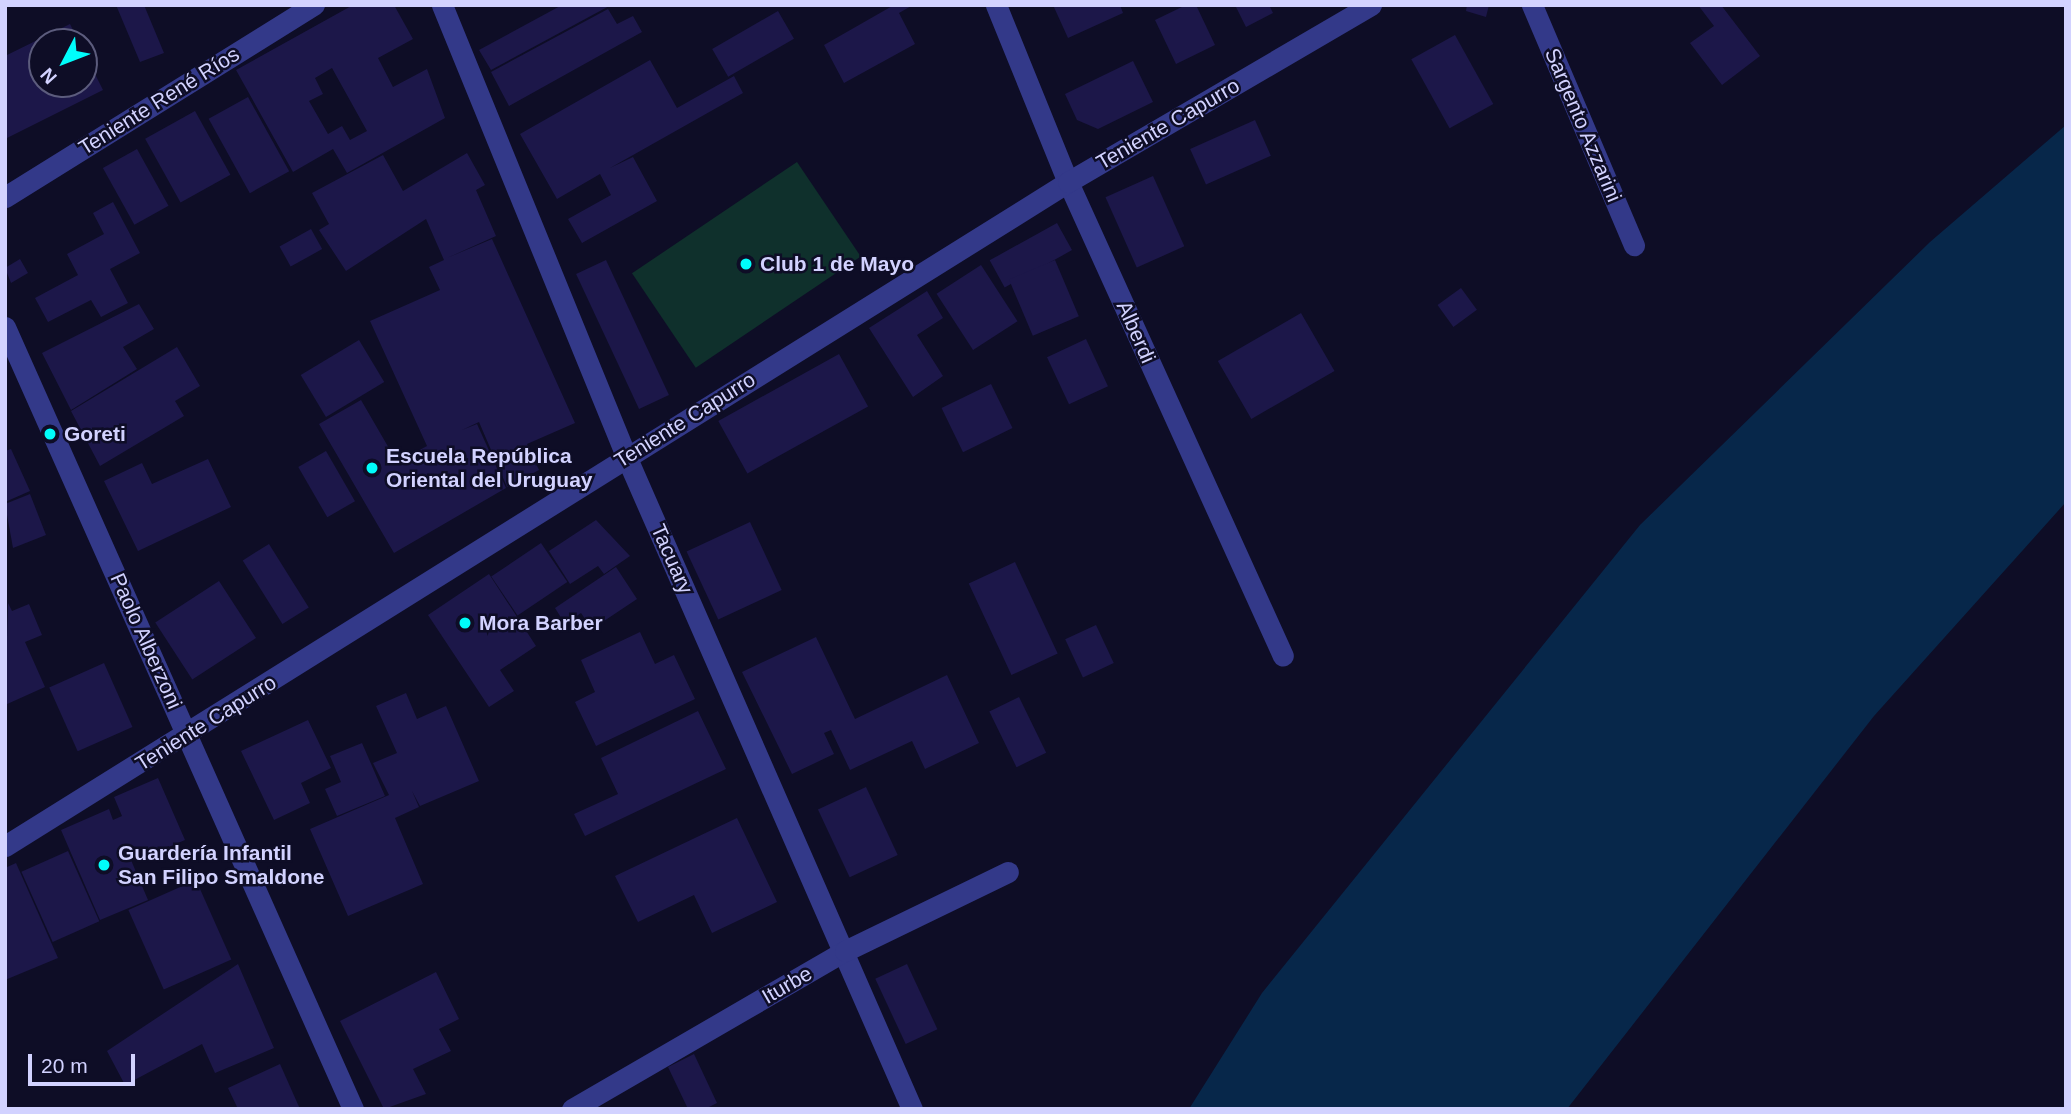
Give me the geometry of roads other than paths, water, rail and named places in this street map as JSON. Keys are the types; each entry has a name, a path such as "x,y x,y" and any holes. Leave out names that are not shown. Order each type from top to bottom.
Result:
{"street":[{"name":"Teniente René Ríos","path":"5,197 314,5"},
{"name":"Tacuary","path":"442,5 626,456 912,1109"},
{"name":"Alberdi","path":"996,5 1069,182 1283,656"},
{"name":"Teniente Capurro","path":"5,846 188,735 626,456 1069,182 1371,5"},
{"name":"Sargento Azzarini","path":"1532,5 1634,245"},
{"name":"Paolo Alberzoni","path":"5,327 353,1109"},
{"name":"Iturbe","path":"572,1109 845,951 1008,872"}],"water":[{"path":"2066,125 2066,502 1874,716 1567,1109 1189,1109 1262,993 1640,525 1930,242"}],"place":[{"name":"Club 1 de Mayo","path":"746,264"},
{"name":"Goreti","path":"50,434"},
{"name":"Escuela República Oriental del Uruguay","path":"372,468"},
{"name":"Mora Barber","path":"465,623"},
{"name":"Guardería Infantil San Filipo Smaldone","path":"104,865"}]}
